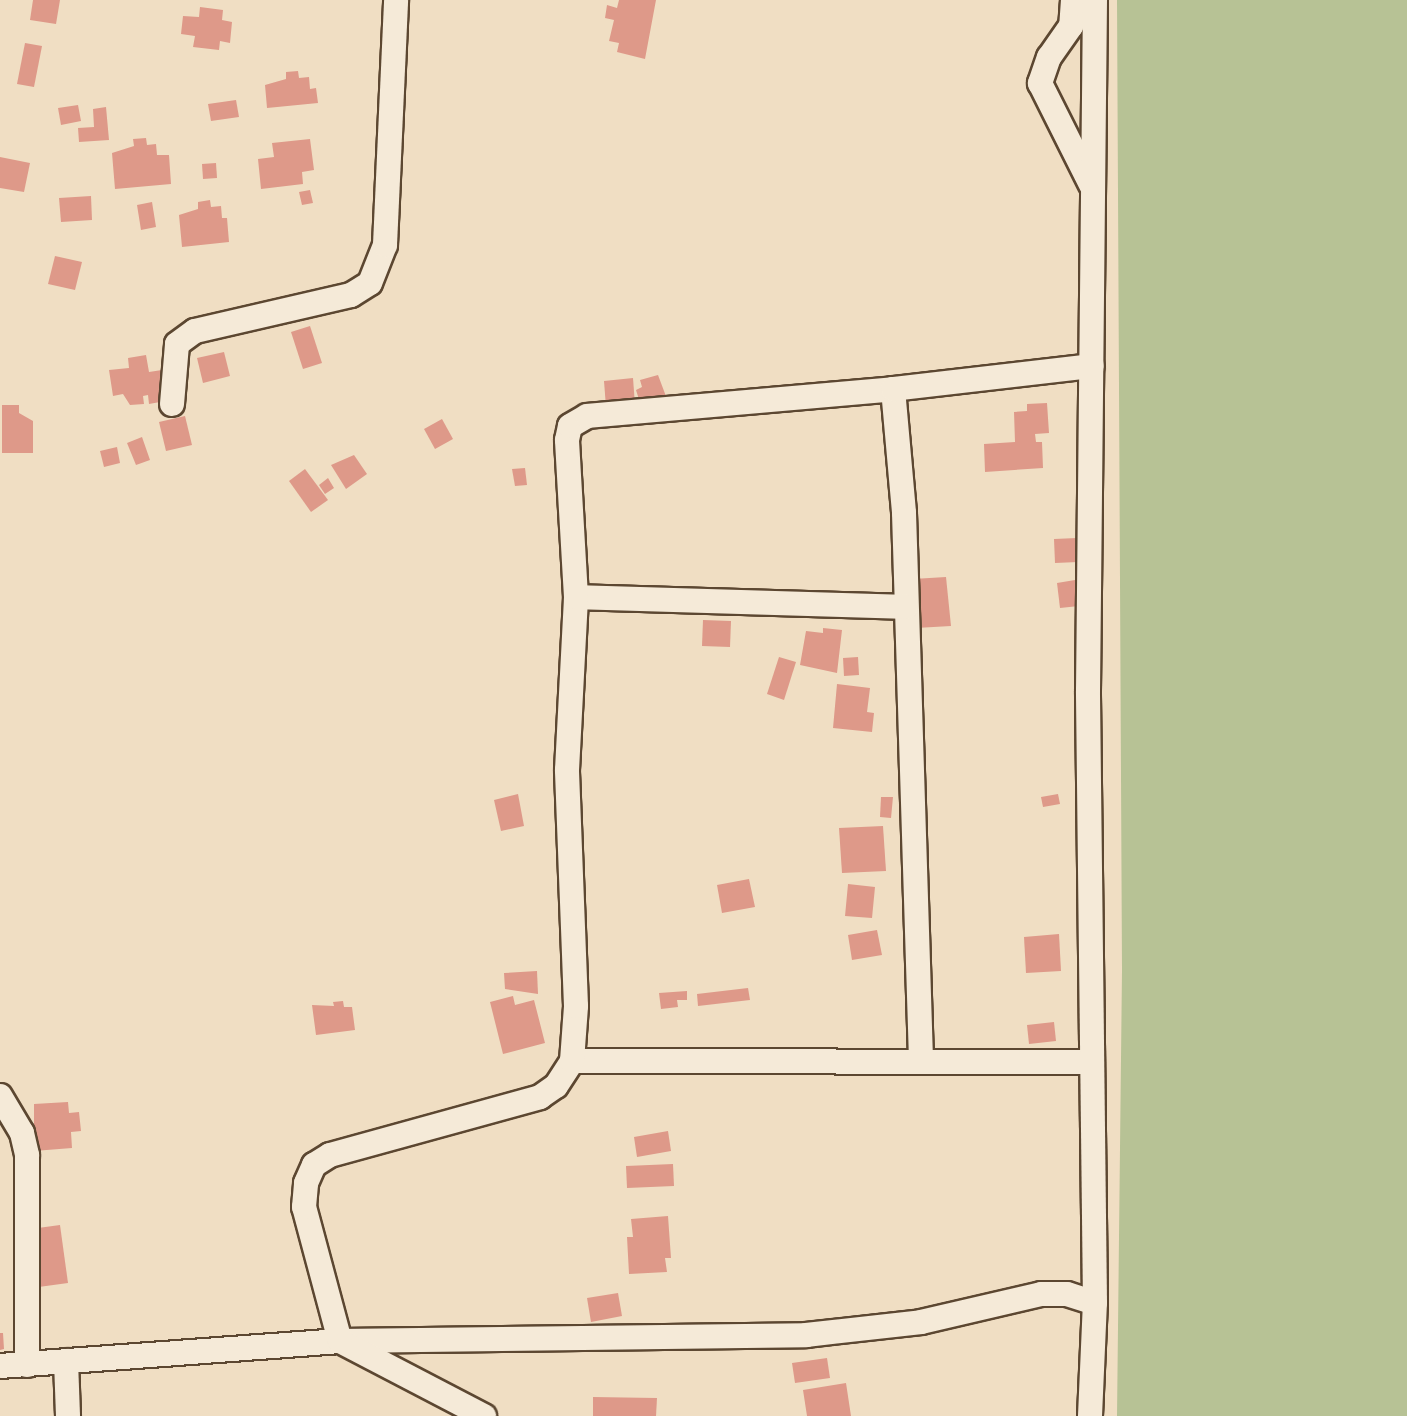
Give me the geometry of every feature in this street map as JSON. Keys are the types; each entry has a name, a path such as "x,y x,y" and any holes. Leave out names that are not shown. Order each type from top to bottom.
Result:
{"street":[{"path":"172,404 177,344 195,331 351,295 370,283 385,245 396,0"},
{"path":"1073,0 1071,26 1049,57 1040,83 1091,185"},
{"path":"1090,1416 1095,1303 1088,691 1091,185 1095,0"},
{"path":"484,1416 340,1341 304,1208 306,1183 314,1165 330,1155 394,1134 540,1097 556,1086 572,1061 576,1006 566,770 576,597 566,440 570,426 587,416 893,389 1092,366"},
{"path":"893,389 904,513 921,1060"},
{"path":"576,597 906,607"},
{"path":"572,1061 1092,1062"},
{"path":"0,1096 22,1133 27,1155 27,1365"},
{"path":"0,1366 340,1341 806,1335 921,1322 1041,1294 1067,1294 1095,1303"},
{"path":"66,1361 68,1416"}],"green space":[{"path":"1117,0 1407,0 1407,1416 1117,1416 1122,970"}],"building":[{"path":"33,0 60,0 56,24 30,20"},
{"path":"619,0 656,0 645,59 617,52 619,43 609,41 614,20 605,18 607,5 617,8"},
{"path":"200,7 223,10 222,20 232,22 230,43 220,41 219,50 193,47 195,36 181,34 183,16 199,17"},
{"path":"25,43 42,46 34,87 17,84"},
{"path":"298,71 299,78 309,77 310,89 316,88 318,103 267,108 265,85 286,79 286,72"},
{"path":"236,100 239,117 211,121 208,104"},
{"path":"78,105 81,121 61,125 58,108"},
{"path":"106,107 109,140 79,142 78,128 94,127 93,109"},
{"path":"146,138 147,145 156,144 157,155 169,155 171,184 115,189 112,153 134,146 133,139"},
{"path":"310,139 314,170 302,172 303,184 261,189 258,159 274,157 272,143"},
{"path":"0,157 30,163 24,192 0,188"},
{"path":"216,163 217,178 203,179 202,164"},
{"path":"310,190 313,203 302,205 299,192"},
{"path":"91,196 92,220 61,222 59,198"},
{"path":"210,200 211,207 221,206 222,218 227,218 229,242 182,247 179,215 198,209 198,202"},
{"path":"152,202 156,227 141,230 137,205"},
{"path":"55,256 82,262 75,290 48,284"},
{"path":"310,326 322,363 303,369 291,332"},
{"path":"224,352 230,376 203,383 197,358"},
{"path":"146,355 149,372 162,370 166,395 160,395 160,402 149,404 148,395 143,396 144,404 130,405 123,394 113,396 109,370 129,368 128,358"},
{"path":"658,375 667,399 641,406 636,390 642,387 640,380"},
{"path":"633,378 635,405 606,407 604,381"},
{"path":"1047,403 1049,433 1035,434 1036,442 1042,442 1043,468 985,472 984,444 1015,442 1014,412 1027,411 1027,404"},
{"path":"2,405 19,405 19,413 33,421 33,453 2,453"},
{"path":"185,416 192,445 166,451 159,422"},
{"path":"442,419 453,439 435,449 424,429"},
{"path":"142,437 150,460 136,465 127,443"},
{"path":"117,447 120,463 104,467 100,451"},
{"path":"354,455 367,474 346,489 331,465"},
{"path":"525,468 527,485 515,486 512,469"},
{"path":"305,469 328,500 311,512 289,481"},
{"path":"328,478 334,488 325,494 319,485"},
{"path":"1077,538 1078,562 1055,563 1054,539"},
{"path":"946,577 951,626 916,628 913,579"},
{"path":"1075,580 1079,606 1060,608 1057,583"},
{"path":"703,620 731,621 730,647 702,646"},
{"path":"823,628 842,630 837,673 800,665 806,631 823,633"},
{"path":"779,657 796,662 784,700 767,694"},
{"path":"858,657 859,675 844,676 843,658"},
{"path":"837,684 870,688 867,712 874,713 872,732 833,728"},
{"path":"518,794 524,826 501,831 494,800"},
{"path":"1058,794 1060,804 1043,807 1041,797"},
{"path":"881,797 893,797 891,818 880,817"},
{"path":"883,826 886,871 842,873 839,828"},
{"path":"749,879 755,907 722,913 717,885"},
{"path":"848,884 875,887 872,918 845,916"},
{"path":"877,930 882,955 852,960 848,935"},
{"path":"1059,934 1061,971 1026,973 1024,937"},
{"path":"537,971 538,994 505,989 504,973"},
{"path":"748,988 750,1000 698,1006 697,994"},
{"path":"687,991 687,1000 677,1000 678,1007 661,1009 659,993"},
{"path":"513,996 515,1005 534,1000 545,1043 503,1054 490,1002"},
{"path":"343,1001 344,1007 352,1007 355,1030 316,1035 312,1005 334,1006 333,1002"},
{"path":"1054,1022 1056,1041 1029,1044 1027,1025"},
{"path":"68,1102 69,1113 79,1112 81,1131 71,1132 72,1148 34,1151 34,1104"},
{"path":"668,1131 671,1151 637,1157 634,1137"},
{"path":"673,1164 674,1186 627,1188 626,1166"},
{"path":"668,1216 671,1258 665,1258 667,1272 629,1274 627,1237 633,1237 631,1219"},
{"path":"60,1225 68,1283 24,1289 16,1231"},
{"path":"618,1293 622,1316 591,1322 587,1298"},
{"path":"0,1333 3,1333 4,1349 0,1350"},
{"path":"827,1358 830,1378 795,1383 792,1363"},
{"path":"846,1383 851,1416 807,1416 803,1390"},
{"path":"593,1397 657,1398 656,1416 593,1416"}]}
